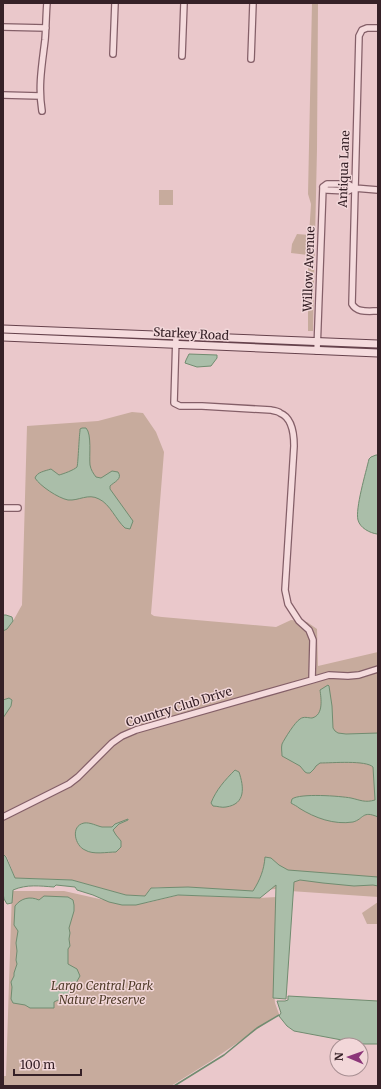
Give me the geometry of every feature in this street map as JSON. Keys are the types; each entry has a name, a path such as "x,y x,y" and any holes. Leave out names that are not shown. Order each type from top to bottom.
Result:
{"main road":[{"name":"Starkey Road","path":"3,329 378,344"},
{"name":"Starkey Road","path":"3,337 378,353"}],"street":[{"path":"42,111 40,96 47,3"},
{"path":"113,54 115,3"},
{"path":"182,56 184,3"},
{"path":"251,59 253,3"},
{"path":"3,27 46,28"},
{"name":"Antiqua Lane","path":"378,28 367,28 362,30 359,36 352,304 354,309 360,311 378,312"},
{"path":"3,95 40,96"},
{"name":"Willow Avenue","path":"317,351 323,187 327,190 348,191 354,188"},
{"path":"354,188 378,190"},
{"path":"176,336 174,402 180,406 271,410 282,413 290,422 294,433 294,446 285,590 288,604 299,621 309,630 313,640 312,680"},
{"path":"3,508 18,508"},
{"name":"Country Club Drive","path":"3,817 69,784 112,743 122,736 136,730 322,677 330,675 359,675 378,669"}],"green space":[{"path":"312,3 318,3 317,149 313,331 308,331 308,255 291,253 292,244 297,234 309,235 311,204 308,194"},
{"path":"159,190 173,190 173,205 159,205"},
{"path":"132,412 143,413 156,432 164,452 151,614 162,617 276,627 291,620 307,622 317,629 318,666 378,652 378,897 276,889 249,891 158,887 151,888 145,896 126,895 72,880 15,878 7,857 3,854 3,631 12,623 22,605 27,426 98,421"},
{"name":"Largo Central Park Nature Preserve","path":"12,891 64,891 104,900 146,903 179,895 258,898 277,897 274,993 275,1003 279,1014 211,1061 171,1086 3,1086 3,1076 6,1076"},
{"path":"378,902 378,924 367,924 362,913"}],"shaded area":[{"path":"189,354 217,355 217,358 211,366 197,367 185,363"},
{"path":"86,428 88,431 90,440 90,465 96,477 101,478 112,471 118,472 119,474 119,478 110,486 110,489 133,521 130,529 125,528 103,501 95,497 72,500 64,499 45,488 35,478 39,473 51,469 59,475 71,471 77,467 80,429"},
{"path":"378,455 378,534 371,533 363,528 359,523 357,515 359,499 369,459"},
{"path":"3,615 12,617 13,621 7,629 3,631"},
{"path":"328,685 332,706 333,728 335,731 346,734 378,733 378,817 369,814 353,822 332,822 305,812 291,803 292,799 303,796 346,797 365,801 375,800 373,767 369,765 363,763 340,762 320,763 310,773 307,773 300,766 282,756 282,744 288,734 296,723 302,718 312,718 316,716 321,706 320,690"},
{"path":"9,698 12,700 11,706 3,718 3,700"},
{"path":"235,770 239,772 242,783 242,794 240,799 233,805 224,807 213,806 211,803 218,789"},
{"path":"128,819 119,824 113,830 121,841 121,847 116,852 88,852 79,845 76,832 80,825 86,823 102,827 112,827 115,824"},
{"path":"3,854 6,857 15,878 72,880 126,895 145,896 151,888 188,887 253,891 261,875 265,857 271,858 288,870 378,877 378,886 354,886 300,880 294,882 286,999 273,998 276,885 260,898 178,895 136,905 122,905 109,902 77,890 75,887 56,885 54,887 28,886 13,890 12,903 7,904 3,893"},
{"path":"44,896 68,897 73,900 74,911 69,928 70,946 68,949 68,964 77,969 80,976 74,984 67,1000 58,1000 54,1002 54,1008 30,1008 25,1005 13,1003 11,999 11,982 17,964 16,943 18,931 14,925 15,906 17,903 26,898 39,900"},
{"path":"288,996 378,1001 378,1044 369,1044 369,1037 329,1038 294,1031 287,1026 279,1016 281,1013 277,1001 288,1000"}],"waterway":[{"path":"174,1086 224,1055 257,1028 279,1015"}]}
